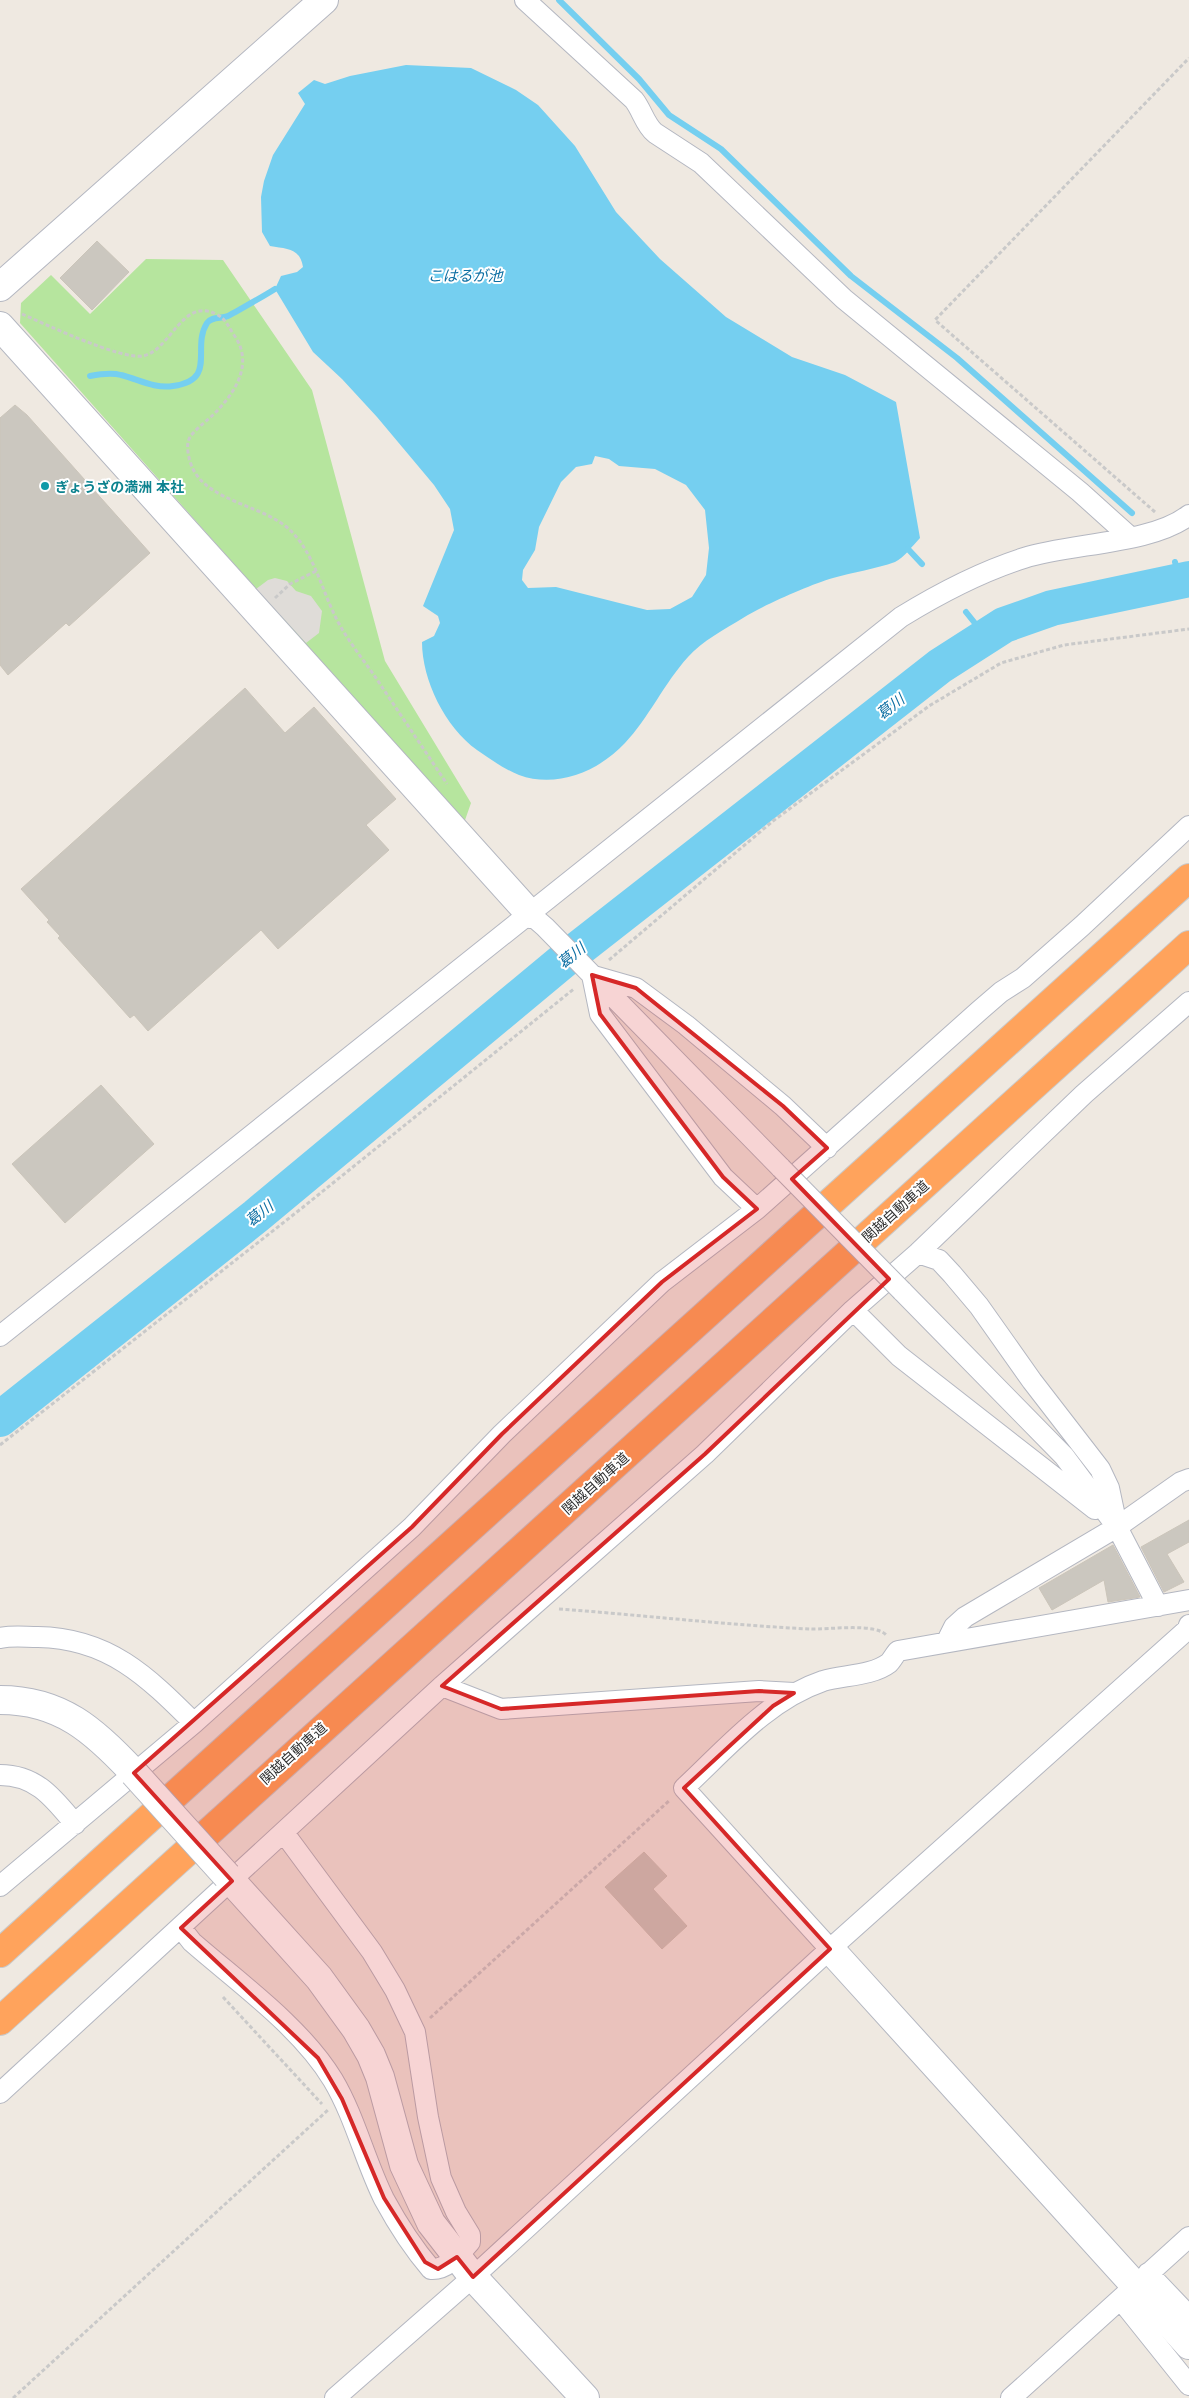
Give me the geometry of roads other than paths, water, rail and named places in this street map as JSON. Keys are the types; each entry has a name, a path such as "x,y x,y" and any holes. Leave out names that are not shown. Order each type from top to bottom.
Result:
{"highway":[{"path":"0,1954 1189,878"},
{"name":"関越自動車道","path":"0,2021 336,1714 643,1440 1189,945"}],"street":[{"path":"0,287 324,0"},
{"path":"525,0 634,100 640,108 649,129 701,163 844,299 1080,492 1130,537"},
{"path":"8,319 439,814 537,920 1064,1456 1117,1526 1158,1606"},
{"path":"0,1336 537,920 901,617 937,594 981,574 1025,558 1158,532 1189,516"},
{"path":"0,1886 194,1722 412,1527 502,1434 662,1282 757,1209 828,1148 1001,992 1023,978 1082,926 1189,826"},
{"path":"590,973 636,988 686,1025 783,1106 828,1148"},
{"path":"590,973 600,1014 723,1177 757,1209"},
{"path":"0,2093 180,1928 229,1878 284,1833 442,1686 705,1454 853,1310 918,1253 1084,1094 1189,1002"},
{"path":"918,1253 939,1260 962,1287 1100,1469 1109,1488 1117,1526"},
{"path":"853,1310 899,1356 1117,1526"},
{"path":"948,1641 954,1627 965,1616 1117,1526 1181,1482 1189,1479"},
{"path":"1189,1600 898,1651 889,1663 871,1670 823,1681 794,1693 773,1706 684,1788 1189,2345"},
{"path":"335,2398 465,2267 830,1949 1189,1628"},
{"path":"0,1638 9,1636 55,1637 92,1646 125,1661 153,1682 194,1722"},
{"path":"442,1686 501,1709 759,1691 794,1693"},
{"path":"0,1700 41,1704 74,1719 92,1731 134,1773 319,1978 356,2029 371,2055 380,2077 404,2164 416,2195 431,2223 465,2267 585,2398"},
{"path":"0,1775 10,1775 26,1780 48,1792 75,1824"},
{"path":"284,1833 372,1952 395,1990 415,2032 428,2117 441,2178 456,2212 470,2235 465,2267"},
{"path":"180,1928 192,1942 293,2031 318,2058 334,2082 334,2108 384,2198 430,2269 465,2267"},
{"path":"1011,2398 1189,2237"},
{"path":"1134,2286 1189,2316"},
{"path":"1134,2286 1189,2385"}],"water":[{"name":"こはるが池","path":"406,65 471,68 516,90 538,105 575,146 616,212 660,259 726,317 792,357 845,375 896,402 920,538 895,562 833,578 800,590 774,601 721,631 694,651 680,667 641,723 615,753 603,762 576,775 548,780 533,779 513,773 497,764 465,740 446,716 431,687 426,672 422,642 434,636 440,623 438,616 423,606 454,530 450,509 434,485 377,417 342,379 313,352 275,289 281,276 297,272 303,267 296,253 292,250 270,246 262,232 261,197 264,181 273,155 305,104 298,93 314,80 325,84 350,76","holes":["595,456 609,459 619,466 655,469 686,485 705,510 709,548 706,575 692,597 670,609 647,610 556,587 528,588 522,580 523,570 535,550 539,527 561,482 576,467 592,464"]}],"waterway":[{"path":"559,0 639,79 669,115 721,149 851,276 957,358 1132,513"},
{"path":"90,376 117,374 166,387 187,383 195,377 199,370 201,343 207,323 214,318 228,316 275,289"},
{"path":"908,549 922,564"},
{"path":"1175,562 1180,580"},
{"name":"葛川","path":"0,1419 256,1216 564,960 940,666 1004,625 1052,608 1189,579"},
{"path":"966,612 986,637"}],"place":[{"name":"ぎょうざの満洲 本社","path":"45,486"}]}
